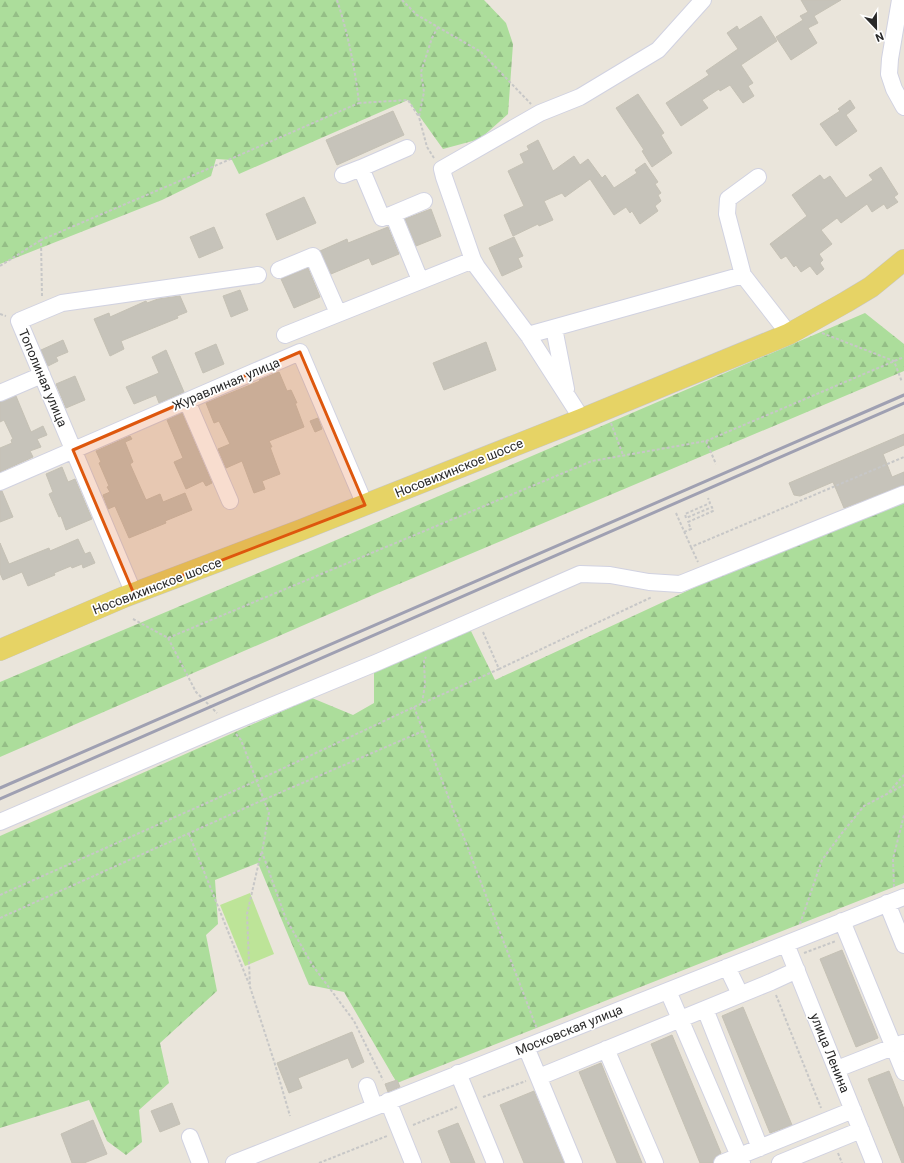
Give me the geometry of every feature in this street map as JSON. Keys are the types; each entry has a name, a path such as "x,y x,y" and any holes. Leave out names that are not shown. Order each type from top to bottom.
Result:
{"main road":[{"name":"Носовихинское шоссе","path":"0,650 134,594 582,419 797,330 871,286 904,260"}],"street":[{"path":"582,419 528,336 473,260 442,169 540,113 580,97 658,50 703,0"},
{"path":"900,0 890,59 889,74 894,89 904,107"},
{"path":"343,175 407,148"},
{"path":"361,168 382,218 424,201"},
{"path":"758,177 728,199 727,214 743,275 797,330"},
{"path":"393,214 420,280"},
{"path":"279,270 313,256 338,313"},
{"path":"285,335 473,260"},
{"name":"Тополиная улица","path":"134,594 19,320 62,303 258,275"},
{"path":"528,336 743,275"},
{"path":"554,328 567,396"},
{"name":"Журавлиная улица","path":"0,482 300,352 365,505"},
{"path":"0,393 42,376"},
{"path":"187,401 230,502"},
{"path":"0,822 228,724 378,662 580,574 610,575 649,582 680,584 904,494"},
{"path":"895,900 904,945"},
{"name":"Московская улица","path":"234,1163 895,900"},
{"path":"842,921 899,1044 904,1072"},
{"name":"улица Ленина","path":"791,942 797,970 874,1163"},
{"path":"727,967 740,994"},
{"path":"539,1077 797,970"},
{"path":"668,990 741,1160"},
{"path":"705,1009 760,1148"},
{"path":"534,1044 539,1077 574,1163"},
{"path":"837,1069 899,1044"},
{"path":"606,1049 655,1163"},
{"path":"458,1073 495,1163"},
{"path":"367,1086 400,1130 413,1163"},
{"path":"722,1163 741,1160 760,1148 853,1110"},
{"path":"780,1163 861,1130"},
{"path":"190,1137 200,1163"}],"path":[{"path":"337,0 346,27 355,68 359,103"},
{"path":"402,0 417,15 481,52 540,113"},
{"path":"419,117 424,92 421,72 432,38 438,27"},
{"path":"0,266 41,240 359,103 408,100 419,117 427,147 442,169"},
{"path":"41,240 42,311"},
{"path":"797,330 894,361"},
{"path":"168,638 592,461 706,441 904,357"},
{"path":"894,361 902,382"},
{"path":"606,409 623,455"},
{"path":"706,441 716,464"},
{"path":"676,513 691,547 904,457"},
{"path":"684,532 691,529 688,522 713,510 712,507 686,518 685,514 710,503 708,498"},
{"path":"0,895 256,781 414,706 499,669 652,597"},
{"path":"133,620 168,638 196,692 228,724 241,740 269,813 262,852 247,914 250,987"},
{"path":"471,621 482,630 499,669"},
{"path":"422,703 425,685 424,660 435,637"},
{"path":"414,706 534,1044"},
{"path":"0,918 263,800 423,731"},
{"path":"888,793 904,775"},
{"path":"791,942 801,920 822,860 864,806 904,785"},
{"path":"895,900 893,859 904,815"},
{"path":"188,834 250,987 290,1116"},
{"path":"262,852 286,919 313,966 354,1021 383,1080"},
{"path":"771,982 826,1121"},
{"path":"319,1163 400,1130"},
{"path":"834,1141 842,1163"}],"highlighted area":[{"path":"300,352 365,505 134,594 73,450"}],"green space":[{"path":"0,0 484,0 506,23 513,44 508,114 480,139 443,149 408,100 239,174 232,160 216,159 211,176 162,200 0,264"},
{"path":"865,313 904,344 904,371 380,592 0,757 0,682 320,547"},
{"path":"904,503 904,883 397,1083 344,992 309,985 258,863 215,880 218,924 206,935 217,991 160,1043 169,1083 139,1110 142,1142 126,1155 107,1141 89,1100 0,1128 0,836 312,698 353,715 374,703 374,672 470,629 495,680 702,584"},
{"path":"250,893 274,954 245,966 220,905"}],"building":[{"path":"801,0 841,0 814,16 818,23 808,28 817,43 791,60 776,37 803,20 800,16 808,12"},
{"path":"761,16 777,41 741,65 753,83 748,86 754,96 743,103 730,85 720,91 719,89 702,100 708,108 681,126 666,103 709,75 706,71 738,49 727,33 737,26 739,30"},
{"path":"638,94 664,133 661,135 672,153 652,167 642,151 644,150 616,108"},
{"path":"850,100 855,108 846,115 857,131 836,146 820,124 840,111 838,109"},
{"path":"393,111 404,135 337,165 326,140"},
{"path":"538,140 553,171 574,156 580,165 588,159 602,178 605,175 614,188 637,173 635,170 645,163 658,182 655,184 661,193 658,195 661,201 655,206 658,211 640,224 632,211 630,213 626,207 614,215 590,179 565,197 562,193 544,201 553,220 539,226 538,224 513,236 504,215 524,206 508,171 524,163 520,154 529,150 527,146"},
{"path":"881,167 898,194 894,197 898,202 887,209 884,204 872,212 867,204 841,223 837,218 821,230 832,244 819,254 823,260 820,263 824,269 817,275 810,266 801,272 796,265 794,267 786,256 781,259 770,244 807,216 792,195 820,175 824,180 830,176 846,198 873,180 869,175"},
{"path":"304,197 316,223 277,240 266,214"},
{"path":"431,209 441,236 416,246 405,219"},
{"path":"214,227 223,248 199,258 190,237"},
{"path":"388,227 399,254 372,265 369,258 331,274 320,251 347,239 348,243"},
{"path":"514,237 523,256 518,258 522,267 502,276 489,248"},
{"path":"308,268 320,297 294,308 281,279"},
{"path":"240,290 248,310 231,317 223,296"},
{"path":"180,296 187,312 177,316 178,318 121,341 124,349 110,356 94,319 109,313 110,317 146,301 147,303 158,299"},
{"path":"63,340 68,352 56,357 58,361 48,366 41,350"},
{"path":"486,342 496,370 444,390 433,363"},
{"path":"216,344 224,364 203,373 195,353"},
{"path":"166,350 184,392 159,403 156,395 134,404 126,387 159,373 152,357"},
{"path":"279,372 287,391 291,390 297,403 295,403 304,427 269,441 280,474 262,481 265,489 254,493 242,461 226,468 218,449 230,444 219,421 214,423 206,403"},
{"path":"75,376 85,400 66,408 56,384"},
{"path":"16,396 31,432 43,426 47,435 37,439 41,447 30,451 33,457 0,472 0,448 12,443 11,440 13,439 4,420 0,422 0,402"},
{"path":"182,413 212,483 206,486 203,481 186,489 174,462 183,458 167,420"},
{"path":"318,418 322,429 315,432 310,421"},
{"path":"904,434 904,445 883,454 892,477 904,472 904,485 844,508 833,482 800,496 794,495 789,483"},
{"path":"130,436 132,439 125,442 133,462 130,464 146,500 160,494 163,502 185,493 192,510 165,521 166,523 129,538 115,506 108,509 103,495 110,492 107,487 109,486 99,463 101,462 96,451"},
{"path":"62,467 68,482 75,479 92,519 66,530 61,516 59,517 49,494 53,492 46,474"},
{"path":"0,491 2,491 13,517 0,522"},
{"path":"78,539 85,554 90,552 95,563 83,568 82,564 72,568 71,566 54,573 55,575 28,586 22,572 3,580 0,573 0,543 9,564 49,548 50,551"},
{"path":"842,950 878,1038 856,1047 820,959"},
{"path":"743,1007 792,1125 770,1133 722,1016"},
{"path":"352,1032 364,1062 352,1068 348,1058 298,1078 302,1088 289,1093 277,1063"},
{"path":"672,1035 721,1153 715,1157 713,1163 700,1163 651,1044"},
{"path":"601,1063 642,1163 617,1163 579,1072"},
{"path":"889,1071 904,1109 904,1163 902,1163 868,1079"},
{"path":"397,1080 400,1087 388,1092 385,1084"},
{"path":"534,1091 564,1163 524,1163 500,1105"},
{"path":"172,1103 180,1124 160,1132 151,1111"},
{"path":"93,1120 107,1154 84,1163 72,1163 61,1134"},
{"path":"458,1123 475,1163 451,1163 438,1131"}],"railway":[{"path":"0,788 904,395"},
{"path":"0,799 904,403"}]}
